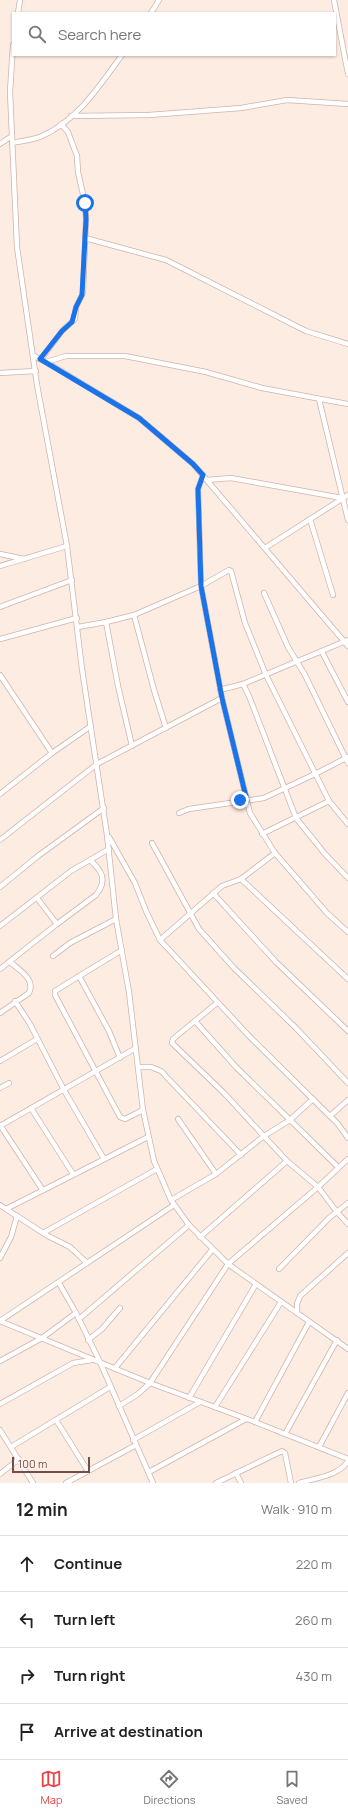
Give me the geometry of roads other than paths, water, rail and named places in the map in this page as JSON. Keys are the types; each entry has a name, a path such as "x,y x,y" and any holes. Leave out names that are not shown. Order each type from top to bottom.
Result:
{"street":[{"path":"18,12 20,0"},
{"path":"152,12 160,0"},
{"path":"334,0 348,74"},
{"path":"12,56 10,92 17,247 36,371 67,546 77,618 82,669 104,808 116,919 122,950 143,1110 148,1137 157,1169 171,1200 189,1225 212,1250 228,1264 348,1349"},
{"path":"12,143 41,136 62,124 89,100 121,56"},
{"path":"71,116 149,115 218,110 241,108 287,100 348,104"},
{"path":"40,359 62,331 74,319 76,307 82,293 85,203 78,172 77,156 68,132 62,124"},
{"path":"0,144 12,136"},
{"path":"85,238 166,260 306,331 348,344"},
{"path":"34,356 139,418 193,464 347,643 243,684 220,690"},
{"path":"46,362 66,356 125,356 206,372 262,388 348,404"},
{"path":"0,373 36,371"},
{"path":"319,398 348,520"},
{"path":"203,475 198,489 201,586 220,690 250,813 275,853 327,913 348,932"},
{"path":"207,480 231,478 342,498"},
{"path":"265,548 348,495"},
{"path":"310,519 333,595"},
{"path":"0,566 67,546"},
{"path":"0,554 26,559"},
{"path":"78,627 134,615 201,586 227,570 231,571 246,623 266,675 329,801 348,824"},
{"path":"0,607 72,580"},
{"path":"180,813 188,809 240,800 247,801 264,798 347,759 288,647 264,593"},
{"path":"134,615 166,728"},
{"path":"0,639 77,618"},
{"path":"106,622 118,686 132,746"},
{"path":"322,652 348,702"},
{"path":"0,678 52,753"},
{"path":"243,684 250,696 296,818 320,849 348,878"},
{"path":"0,840 97,764 222,698"},
{"path":"0,794 52,753 91,726"},
{"path":"262,834 329,801"},
{"path":"0,887 38,856 104,808"},
{"path":"107,835 135,883 160,940 218,1003 330,1116 348,1138"},
{"path":"152,843 199,930 234,968 296,1028 348,1083"},
{"path":"0,926 71,871 109,849"},
{"path":"160,940 222,886 241,879 275,853"},
{"path":"0,968 10,962 96,895 100,889 102,875 100,868 90,860"},
{"path":"241,879 348,979"},
{"path":"213,893 276,962 348,1031"},
{"path":"37,898 57,924"},
{"path":"53,956 70,943 116,919"},
{"path":"122,950 55,991 55,995 61,1009 76,1032 95,1072 120,1118 125,1120 143,1110"},
{"path":"0,1013 15,1000 28,993 31,984 28,978 10,962"},
{"path":"80,976 109,1031 120,1058"},
{"path":"15,1000 38,1039 64,1090 104,1159"},
{"path":"218,1003 173,1039 172,1043 220,1089 287,1161 318,1187 348,1224"},
{"path":"195,1021 236,1067 338,1168"},
{"path":"0,1061 38,1039"},
{"path":"42,1190 0,1126 136,1048"},
{"path":"138,1067 151,1066 161,1071 241,1155"},
{"path":"0,1088 10,1083"},
{"path":"171,1200 216,1174 264,1136 290,1120 313,1099"},
{"path":"330,1116 348,1100"},
{"path":"31,1108 73,1174"},
{"path":"178,1119 216,1174"},
{"path":"6,1209 148,1137"},
{"path":"119,1406 138,1394 150,1383 228,1264 318,1187 348,1159"},
{"path":"200,1237 287,1161"},
{"path":"43,1233 157,1169"},
{"path":"278,1270 348,1203"},
{"path":"0,1205 43,1233 70,1247 87,1263"},
{"path":"0,1321 174,1205"},
{"path":"0,1258 11,1237 17,1216"},
{"path":"79,1319 189,1225"},
{"path":"115,1368 212,1250"},
{"path":"297,1313 297,1304 300,1296 317,1278 348,1253"},
{"path":"59,1283 76,1313 100,1362 153,1483"},
{"path":"189,1398 256,1284"},
{"path":"215,1407 281,1302"},
{"path":"88,1340 102,1329 120,1308"},
{"path":"0,1361 42,1338 76,1313"},
{"path":"0,1321 150,1383 255,1422 348,1460 345,1466 338,1470 299,1483"},
{"path":"255,1422 309,1322"},
{"path":"284,1434 337,1340"},
{"path":"0,1404 74,1363 93,1360"},
{"path":"11,1447 110,1387"},
{"path":"319,1447 348,1393"},
{"path":"133,1440 200,1402"},
{"path":"149,1472 246,1419"},
{"path":"56,1420 88,1471"},
{"path":"0,1430 33,1483"},
{"path":"66,1483 136,1445"},
{"path":"216,1483 282,1451 285,1453 291,1483"},
{"path":"0,1474 19,1460"},
{"path":"236,1473 241,1483"},
{"path":"73,1479 78,1483"}]}
